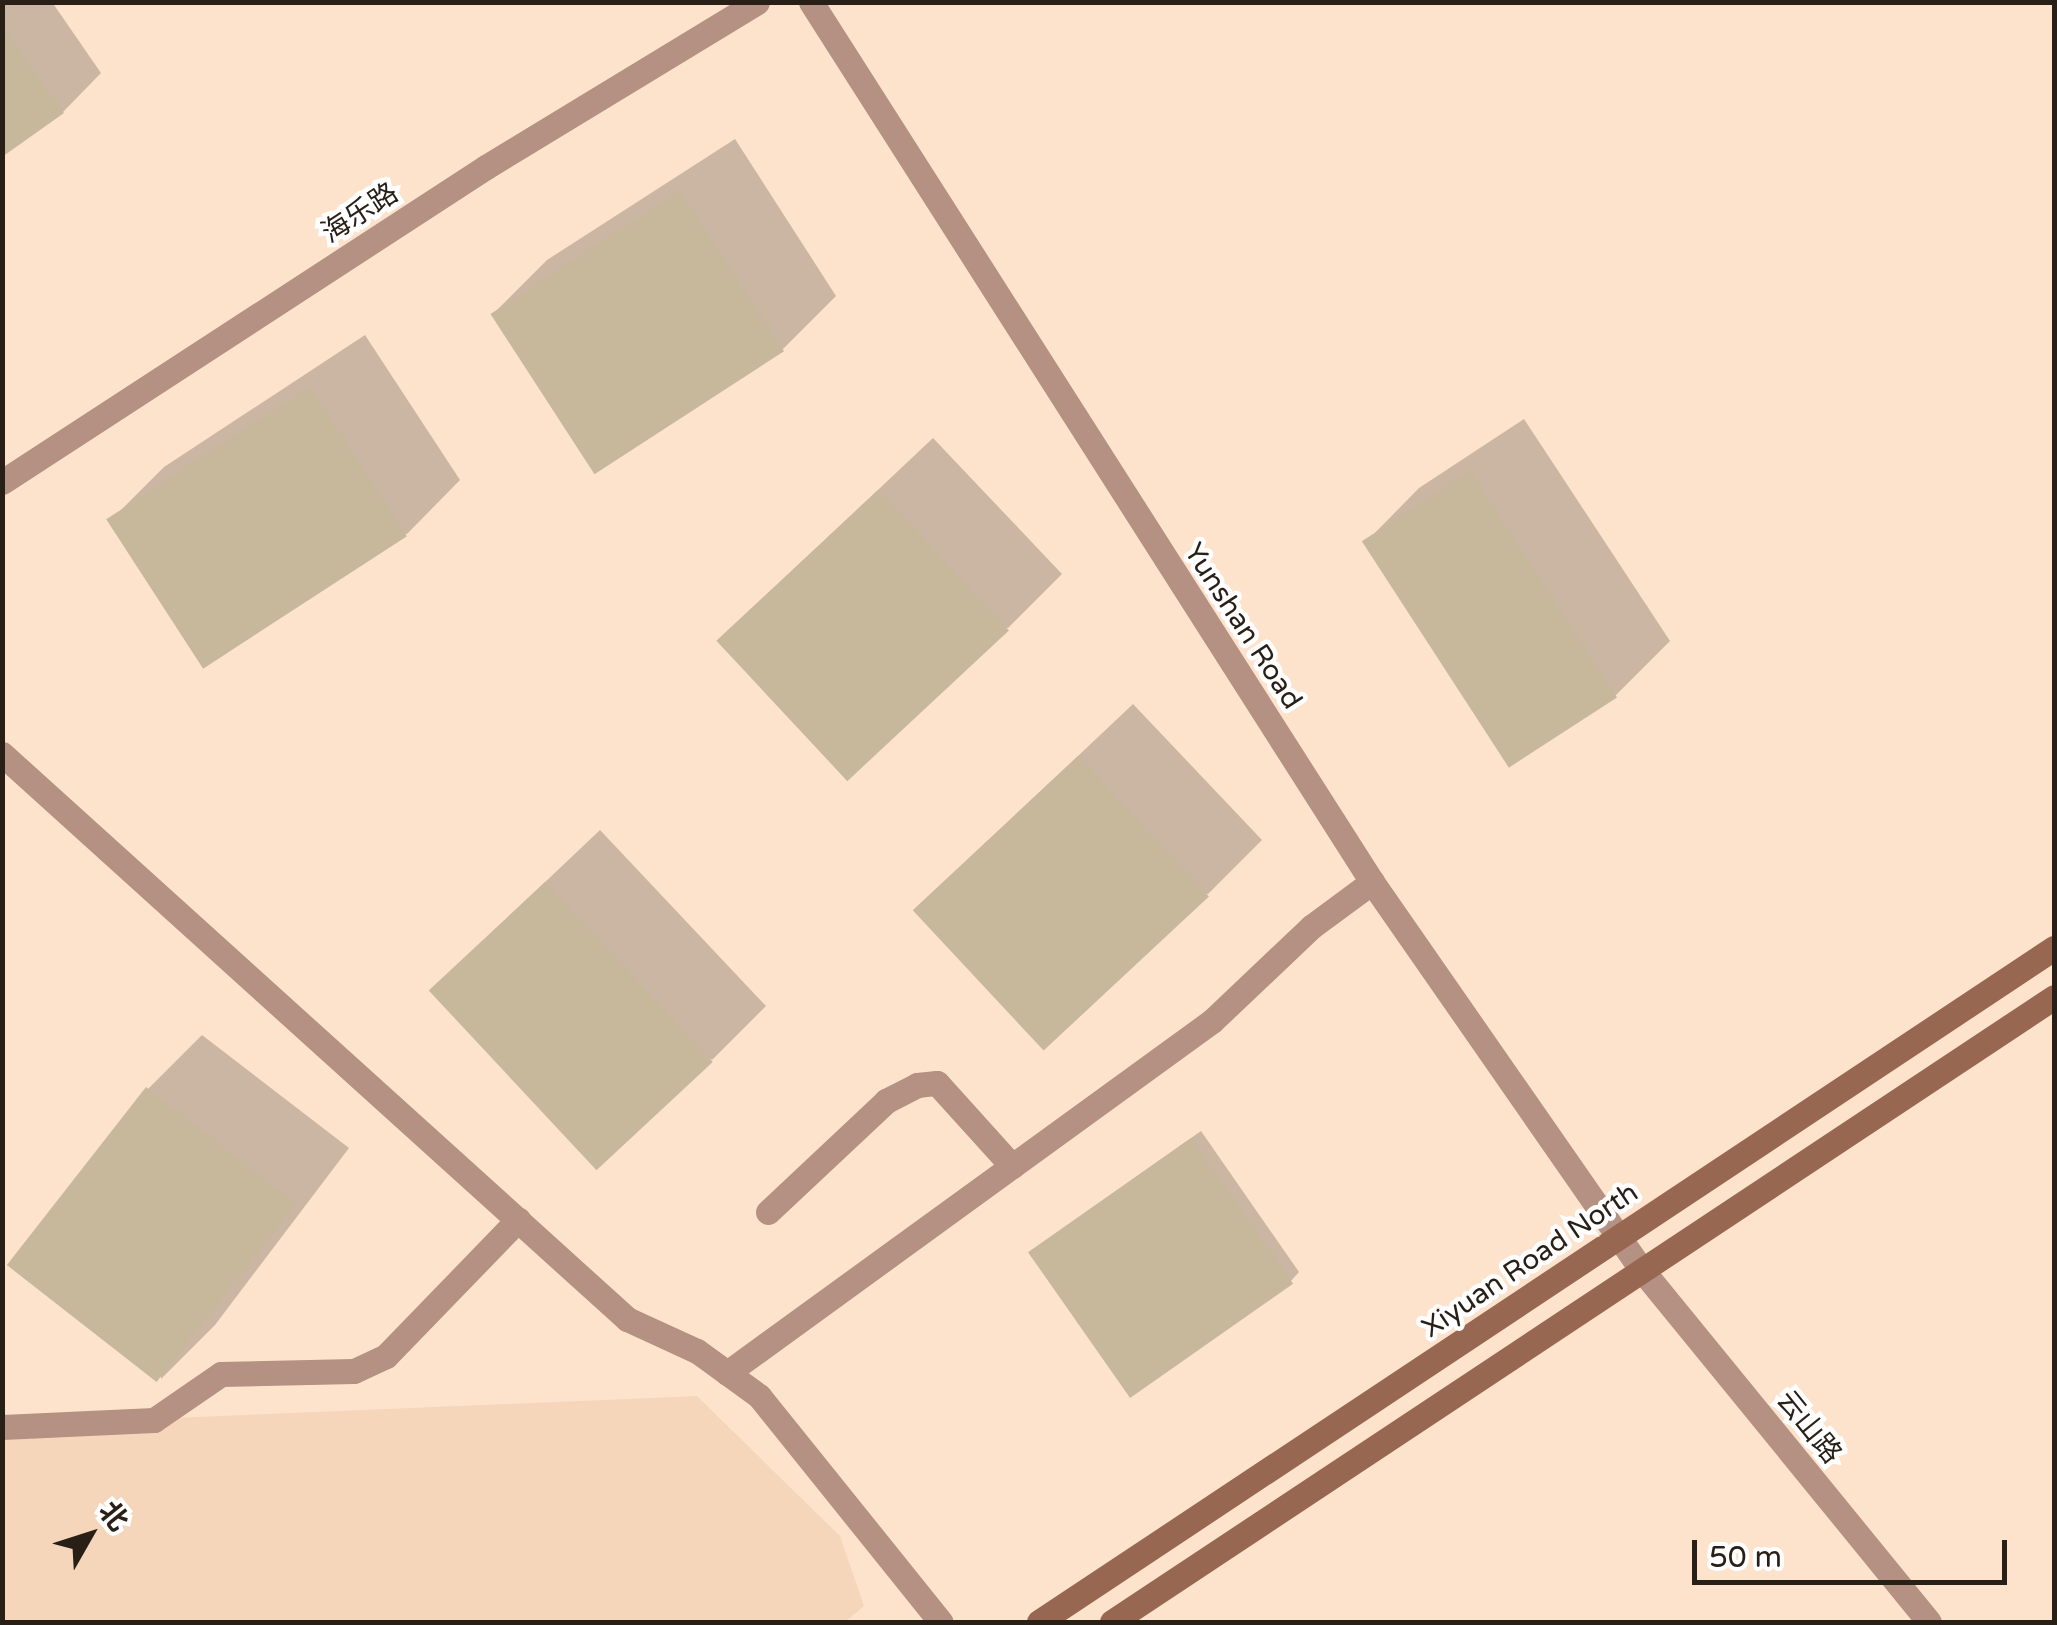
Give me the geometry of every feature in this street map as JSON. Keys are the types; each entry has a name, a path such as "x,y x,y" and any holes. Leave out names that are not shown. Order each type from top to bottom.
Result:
{"main road":[{"name":"Xiyuan Road North","path":"1039,1622 2054,948"},
{"path":"1112,1622 2054,998"}],"street":[{"name":"海乐路","path":"2,482 486,167 756,2"},
{"name":"Yunshan Road","path":"810,2 1372,882 1642,1270"},
{"path":"2,754 627,1319 727,1373 760,1396 941,1622"},
{"path":"727,1373 1212,1021 1311,928 1372,882"},
{"path":"768,1212 886,1101 917,1086 937,1083 1012,1166"},
{"path":"2,1427 154,1420 220,1374 354,1371 386,1356 518,1220"},
{"name":"云山路","path":"1642,1270 1929,1622"}],"shaded area":[{"path":"697,1396 840,1536 864,1606 845,1622 3,1622 2,1425"}],"building":[{"path":"2,26 64,113 2,157"},
{"path":"680,191 784,351 594,474 490,314"},
{"path":"310,387 407,536 203,669 106,519"},
{"path":"1470,471 1617,697 1509,768 1362,541"},
{"path":"878,490 1009,630 847,781 716,641"},
{"path":"1078,756 1209,896 1044,1051 913,910"},
{"path":"545,882 713,1062 596,1170 429,990"},
{"path":"146,1087 296,1204 157,1382 7,1265"},
{"path":"1191,1138 1293,1284 1130,1398 1028,1252"}]}
